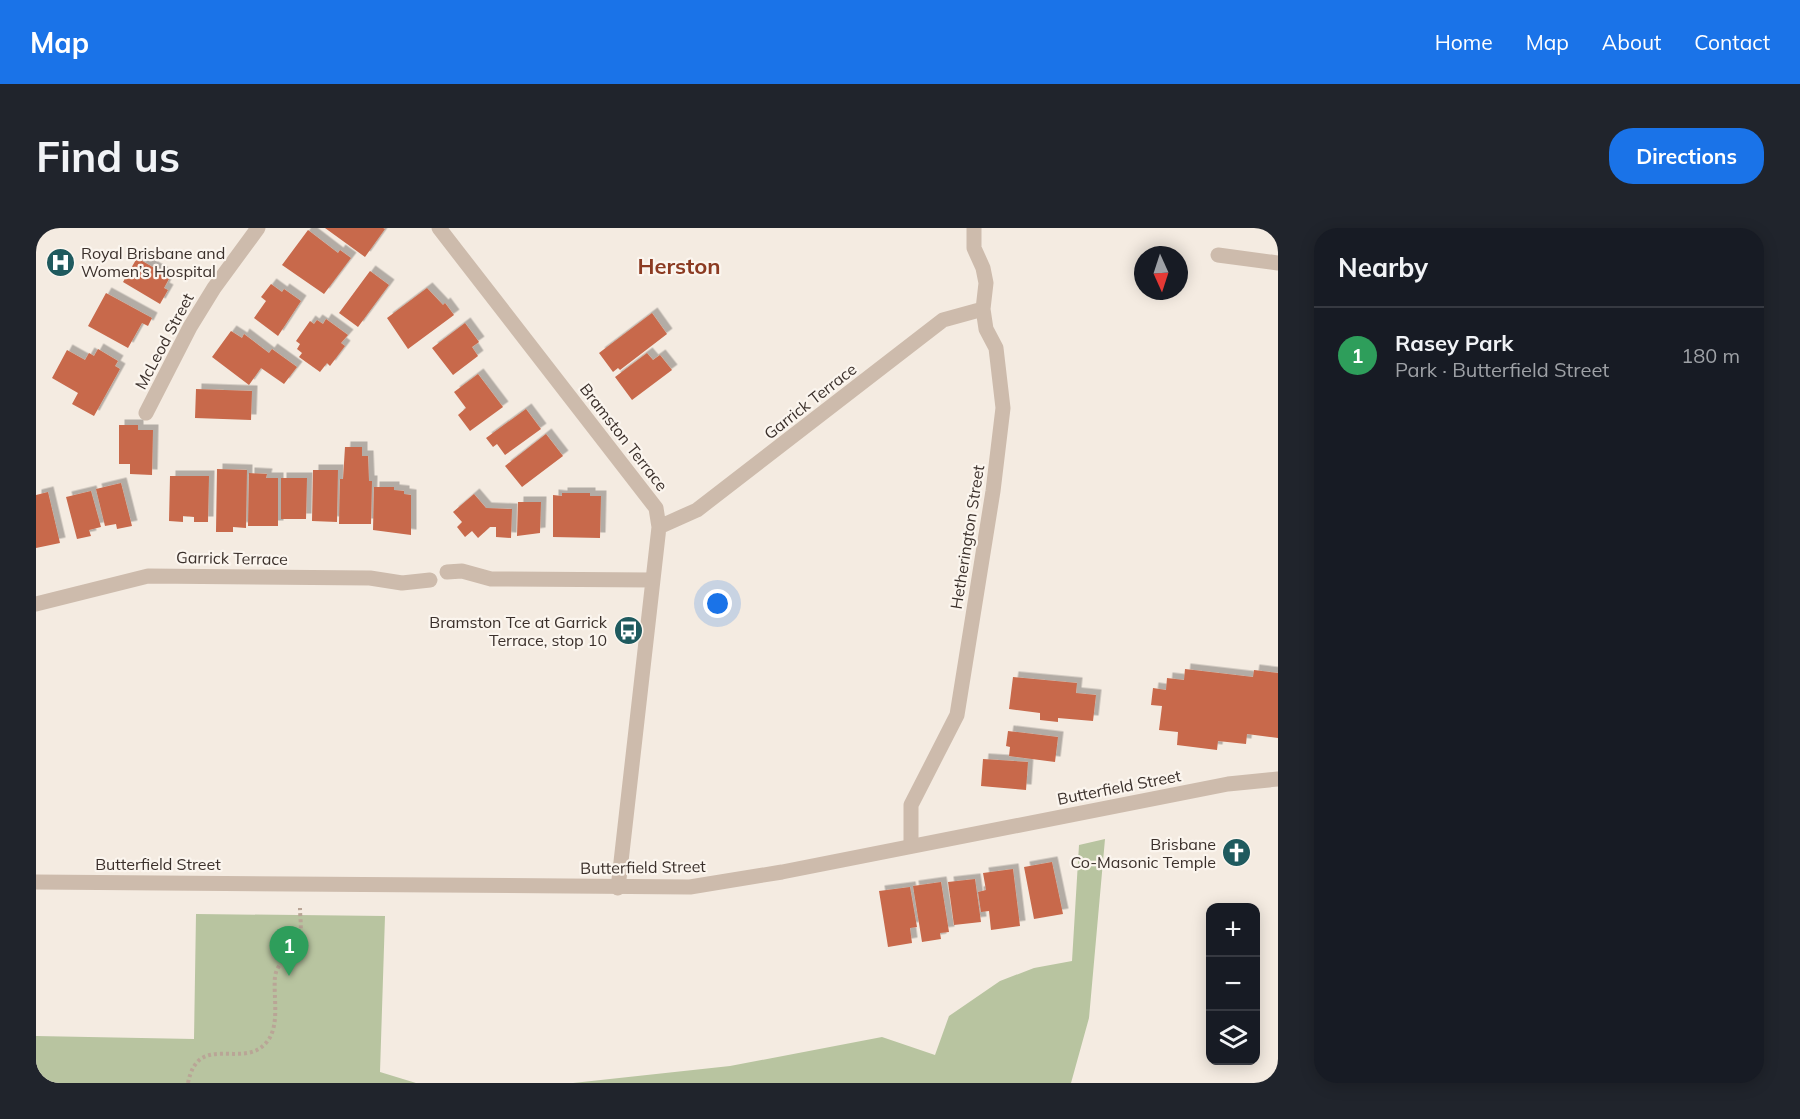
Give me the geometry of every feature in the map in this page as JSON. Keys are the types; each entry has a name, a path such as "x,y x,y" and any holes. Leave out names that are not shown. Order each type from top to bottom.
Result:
{"street":[{"name":"McLeod Street","path":"146,413 190,327 214,288 258,228"},
{"name":"Bramston Terrace","path":"439,228 656,508 659,527 618,888"},
{"name":"Hetherington Street","path":"911,845 911,805 957,715 993,491 1003,408 996,348 986,329 983,309 986,282 983,268 974,248 974,228"},
{"path":"1218,255 1278,263"},
{"name":"Garrick Terrace","path":"659,527 697,510 943,320 983,309"},
{"path":"447,572 462,571 491,579 652,580"},
{"name":"Garrick Terrace","path":"36,604 148,576 370,578 407,583 430,580"},
{"name":"Butterfield Street","path":"36,882 618,888 711,884 1228,784 1278,779"}],"path":[{"path":"188,1083 191,1071 203,1057 216,1053 250,1053 269,1040 274,1024 275,975 282,960 293,951 300,940 300,908"}],"green space":[{"path":"1105,839 1089,1018 1071,1083 573,1083 730,1066 882,1037 935,1055 949,1016 1000,981 1034,968 1072,961 1079,845"},
{"path":"196,914 385,916 380,1072 416,1083 36,1083 36,1036 194,1039"}],"building":[{"path":"325,228 383,228 385,229 365,257"},
{"path":"308,230 338,253 340,250 351,258 324,294 282,265"},
{"path":"137,258 170,277 164,288 168,290 160,304 123,282"},
{"path":"370,271 389,285 358,327 339,313"},
{"path":"271,284 282,292 284,289 301,301 278,336 254,318 266,301 261,297"},
{"path":"427,288 443,305 445,303 454,315 408,349 387,318"},
{"path":"106,293 152,318 148,326 142,323 128,348 88,326"},
{"path":"652,313 667,334 620,370 618,368 613,372 599,353"},
{"path":"326,319 348,335 341,343 345,346 330,366 327,363 320,372 299,357 302,353 297,349 300,344 296,341 310,321 314,324 317,320 323,324"},
{"path":"465,323 479,342 472,347 478,356 453,375 432,348"},
{"path":"231,331 242,338 244,334 269,353 272,349 297,367 284,384 261,368 249,385 212,357"},
{"path":"98,349 118,361 115,366 120,369 94,416 72,404 78,393 52,378 67,350 85,360 89,353 94,356"},
{"path":"647,353 653,360 660,355 672,370 632,400 615,377"},
{"path":"478,374 503,407 470,431 458,415 466,408 454,392"},
{"path":"196,389 252,391 251,420 195,418"},
{"path":"526,409 541,429 505,455 497,444 493,447 486,438"},
{"path":"119,425 138,425 138,430 153,430 152,475 130,474 130,464 119,464"},
{"path":"546,434 563,456 522,487 505,466"},
{"path":"345,447 362,447 362,456 368,456 369,481 372,481 371,524 339,524 340,479 343,479"},
{"path":"217,469 247,470 246,528 233,527 233,532 216,532"},
{"path":"313,470 338,470 337,522 312,521"},
{"path":"249,473 267,474 266,478 278,478 278,526 248,526"},
{"path":"170,476 209,476 208,522 194,522 194,517 183,516 183,522 169,521"},
{"path":"281,478 307,478 306,519 281,519"},
{"path":"121,483 132,526 117,529 116,524 105,526 96,489"},
{"path":"374,487 394,487 394,490 404,491 404,494 411,495 411,535 373,530"},
{"path":"91,491 101,527 89,530 91,536 77,539 66,497"},
{"path":"48,492 60,543 36,548 36,495"},
{"path":"562,493 590,493 590,496 601,496 600,538 553,537 553,495 562,496"},
{"path":"474,494 486,508 512,509 511,538 496,537 496,527 490,527 478,538 472,531 465,537 457,527 462,522 453,512"},
{"path":"518,502 541,502 540,533 517,536"},
{"path":"1185,669 1253,677 1254,670 1278,673 1278,738 1247,734 1246,744 1218,741 1217,750 1177,745 1178,732 1159,730 1162,706 1151,705 1153,688 1166,690 1167,678 1184,680"},
{"path":"1013,677 1077,683 1076,693 1096,695 1093,721 1058,718 1058,722 1040,720 1040,713 1009,709"},
{"path":"1008,731 1058,737 1055,762 1009,756 1010,747 1006,746"},
{"path":"983,759 1028,762 1026,790 981,786"},
{"path":"1052,862 1063,914 1034,919 1024,867"},
{"path":"1013,869 1020,926 991,930 989,911 981,912 978,892 986,890 983,873"},
{"path":"975,879 981,922 954,925 948,882"},
{"path":"941,882 949,932 940,933 941,939 922,942 913,886"},
{"path":"910,887 917,927 910,928 912,943 888,947 879,891"}],"place":[{"name":"Royal Brisbane and Women’s Hospital","path":"60,262"},
{"name":"Bramston Tce at Garrick Terrace, stop 10","path":"628,631"},
{"name":"Brisbane Co-Masonic Temple","path":"1237,853"},
{"name":"Rasey Park","path":"289,976"}],"district":[{"name":"Herston","path":"679,266"}]}
